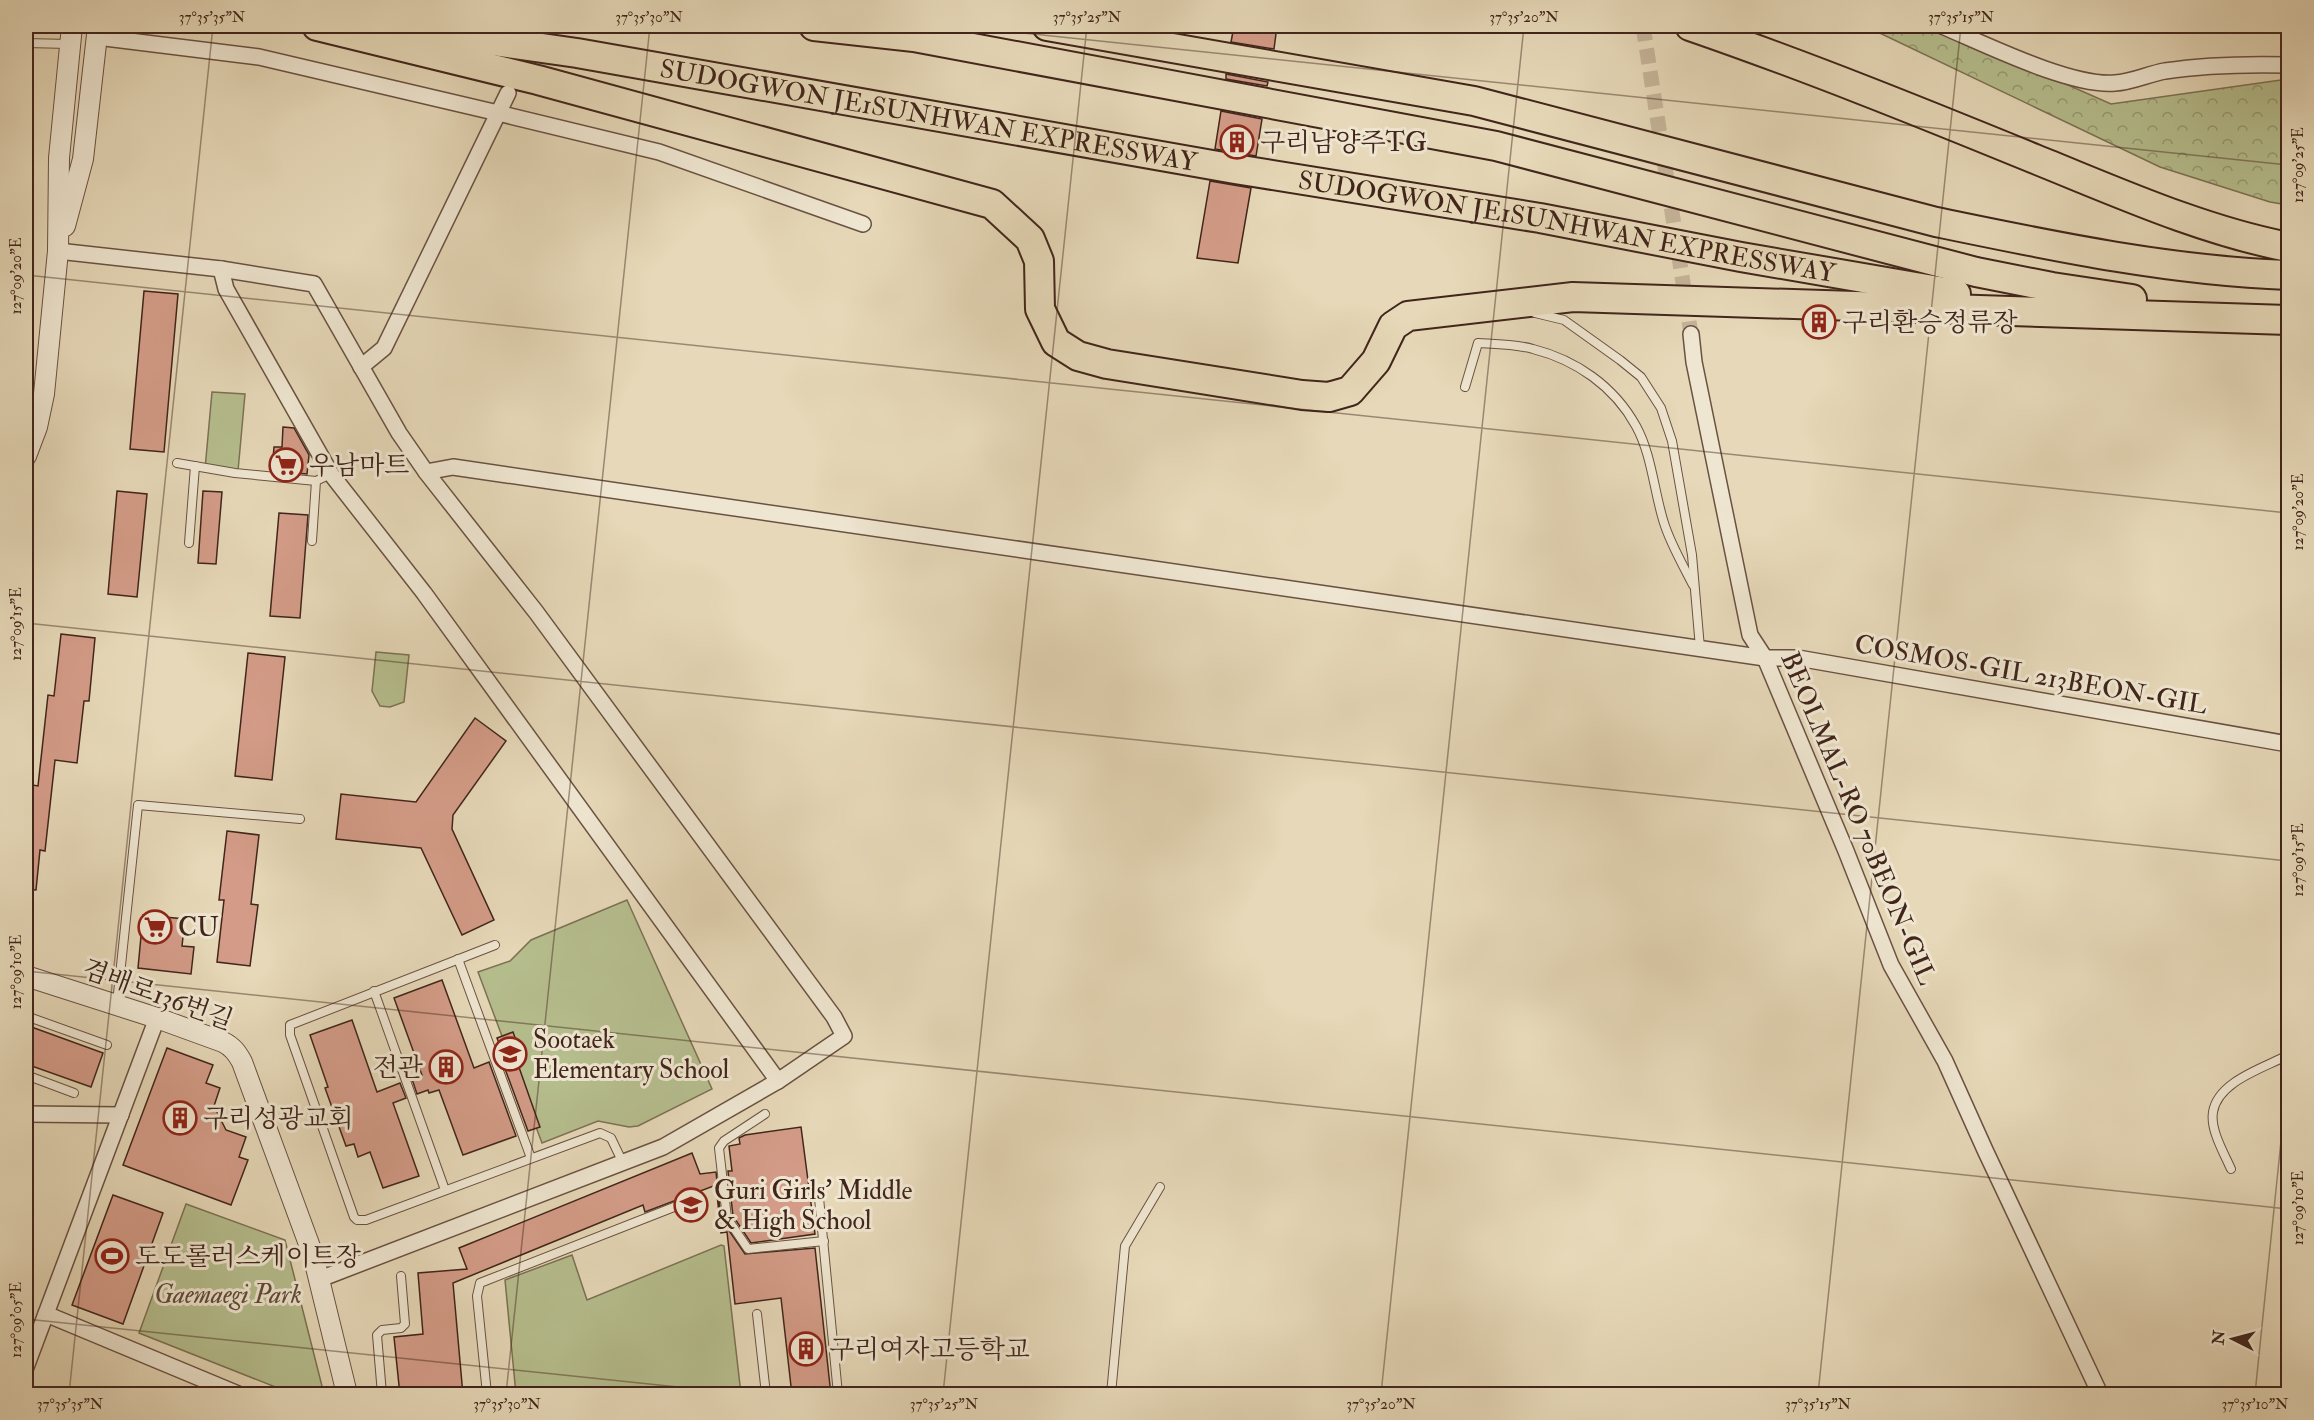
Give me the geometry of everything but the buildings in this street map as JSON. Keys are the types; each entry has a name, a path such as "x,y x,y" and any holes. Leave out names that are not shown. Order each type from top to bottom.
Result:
{"highway":[{"path":"316,26 538,80 992,204 1030,239 1039,261 1040,309 1056,342 1078,356 1107,364 1302,395 1329,396 1350,392 1376,361 1393,326 1408,316 1573,297 2289,318"},
{"name":"SUDOGWON JE1SUNHWAN EXPRESSWAY","path":"388,26 577,52 1235,169 1540,218 1741,257 1969,296 2289,318"},
{"name":"SUDOGWON JE1SUNHWAN EXPRESSWAY","path":"814,26 914,37 1496,146 1976,272 2041,285 2131,299 2289,318"},
{"path":"1047,26 1474,101 1935,222 2075,250 2250,274 2289,275"},
{"path":"1690,26 1853,85 2144,203 2208,225 2289,247"}],"street":[{"path":"1942,26 2016,58 2085,81 2115,83 2165,71 2258,64 2289,65"},
{"path":"58,251 83,159 98,31 259,57 659,152 863,224"},
{"path":"26,456 37,427 44,394 58,251 59,158 70,35"},
{"path":"361,367 384,348 508,93"},
{"path":"58,251 221,269 314,284 399,433 426,472 536,612 834,1017 844,1035 778,1081 663,1148 320,1279"},
{"path":"221,269 226,289 331,474 424,593 778,1081"},
{"name":"BEOLMAL-RO 70BEON-GIL","path":"1691,334 1694,362 1750,635 1765,658 1891,965 1946,1061 1985,1150 2100,1395"},
{"name":"COSMOS-GIL 213BEON-GIL","path":"426,472 453,467 806,520 1438,608 1765,658 1798,658 2289,744"},
{"name":"겸배로136번길","path":"26,976 158,1018 232,1047 242,1062 320,1279 347,1395"},
{"path":"26,1367 158,1018"},
{"path":"26,1114 121,1115"},
{"path":"46,1314 238,1395"}],"lane":[{"path":"26,42 70,35"},
{"path":"1506,304 1564,320 1641,377 1661,408 1672,441 1692,555 1700,648"},
{"path":"1465,387 1478,343 1531,348 1566,360 1593,376 1617,399 1636,427 1650,466 1664,524 1695,589"},
{"path":"177,463 315,481 331,474"},
{"path":"189,543 195,466"},
{"path":"312,541 315,481"},
{"path":"117,1004 138,805 300,819"},
{"path":"495,945 292,1022 289,1028 354,1217 357,1220 366,1220 600,1133 611,1138 623,1163"},
{"path":"458,959 531,1158"},
{"path":"374,991 445,1190"},
{"path":"26,1016 106,1045"},
{"path":"2231,1169 2216,1133 2213,1112 2221,1092 2240,1079 2289,1055"},
{"path":"26,1075 74,1093"},
{"path":"765,1114 724,1141 719,1148 729,1224 747,1249 824,1241"},
{"path":"1111,1395 1125,1246 1160,1187"},
{"path":"486,1395 477,1296 480,1283 698,1198"},
{"path":"819,1198 838,1395"},
{"path":"382,1395 377,1335 382,1329 401,1328 405,1324 401,1276"},
{"path":"757,1314 766,1395"}],"green space":[{"path":"1865,26 1934,26 2111,104 2288,79 2288,205 2270,202 2160,167"},
{"path":"212,392 245,394 238,471 205,469"},
{"path":"376,652 409,655 404,702 390,707 380,706 372,691"},
{"path":"627,900 712,1089 638,1126 629,1127 598,1121 542,1143 478,972 510,961 531,940"},
{"name":"Gaemaegi Park","path":"186,1204 285,1240 324,1394 293,1394 139,1333"},
{"path":"721,1245 724,1246 741,1394 516,1394 505,1280 572,1255 587,1300"}],"tunnel":[{"path":"532,49 544,26"},
{"path":"1643,26 1691,334"}],"place":[{"name":"구리남양주TG","path":"1237,142"},
{"name":"구리환승정류장","path":"1819,322"},
{"name":"우남마트","path":"286,465"},
{"name":"CU","path":"155,927"},
{"name":"Sootaek Elementary School","path":"510,1054"},
{"name":"전관","path":"446,1067"},
{"name":"구리성광교회","path":"180,1118"},
{"name":"Guri Girls' Middle & High School","path":"691,1205"},
{"name":"도도롤러스케이트장","path":"112,1256"},
{"name":"구리여자고등학교","path":"806,1349"}]}
